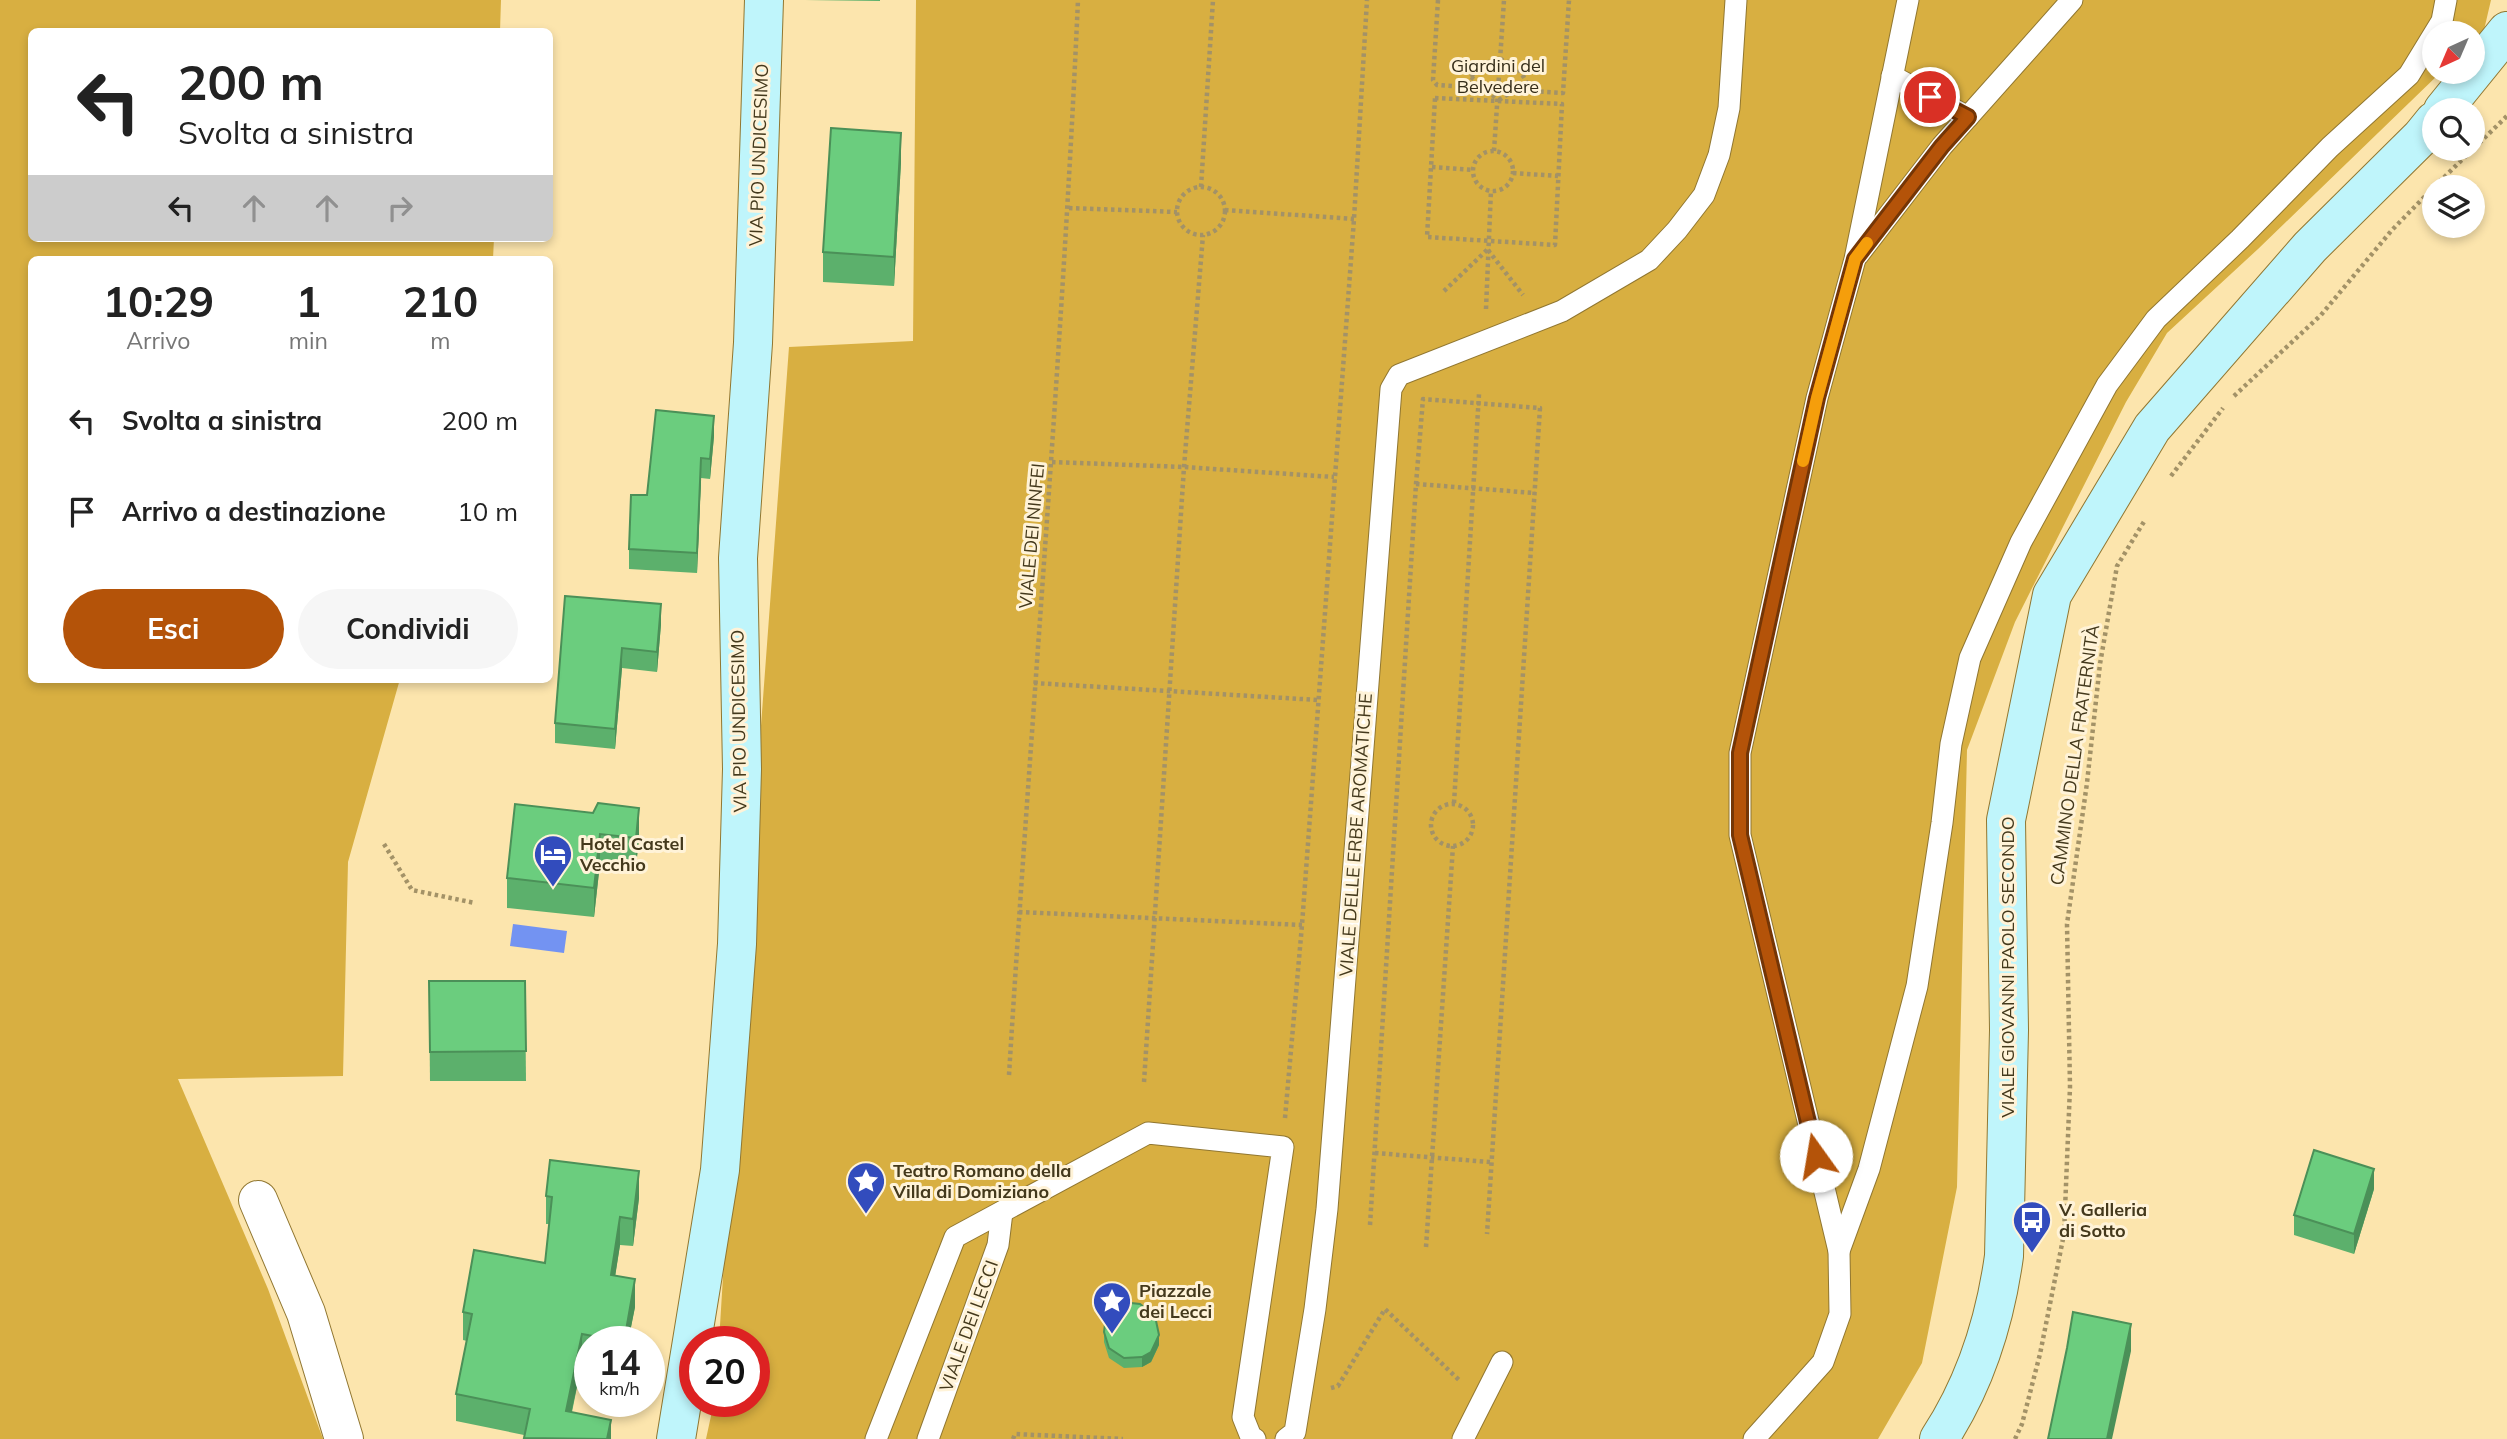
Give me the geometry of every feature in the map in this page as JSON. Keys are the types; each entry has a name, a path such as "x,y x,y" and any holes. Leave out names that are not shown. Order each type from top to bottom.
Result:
{"main road":[{"name":"VIA PIO UNDICESIMO","path":"676,1439 720,1170 737,944 742,769 738,558 753,343 764,0"},
{"path":"2453,98 2507,31"},
{"name":"VIALE GIOVANNI PAOLO SECONDO","path":"1939,1439 1966,1391 1980,1356 1999,1289 2002,1267 2009,1030 2006,820 2052,595 2152,428 2310,247 2422,136"}],"street":[{"path":"258,1200 306,1313 344,1439"}],"lane":[{"name":"VIALE DELLE ERBE AROMATICHE","path":"1286,1439 1295,1432 1315,1308 1327,1209 1391,389 1399,375 1562,311 1649,260 1677,230 1704,195 1719,155 1729,108 1736,0"},
{"path":"1754,1439 1823,1362 1840,1314 1839,1251 1740,835 1740,753 1817,398 1855,259 1908,0"},
{"path":"1855,259 1942,146 2072,0"},
{"path":"1839,1251 1869,1169 1917,986 1951,744 1970,658 2021,542 2107,385 2156,319 2240,239 2330,147 2409,75 2442,21 2446,0"},
{"path":"1892,76 1968,117"},
{"path":"876,1439 955,1237 1148,1133 1283,1147 1243,1417 1251,1437 1255,1439"},
{"name":"VIALE DEI LECCI","path":"928,1439 998,1245 1002,1212"},
{"path":"1463,1439 1502,1362"}],"path":[{"name":"VIALE DEI NINFEI","path":"1009,1075 1034,683 1069,208 1078,0"},
{"path":"1201,187 1213,0"},
{"path":"1283,1147 1354,219 1367,0"},
{"path":"1438,0 1433,80 1437,85 1464,87 1483,65 1500,61 1518,67 1530,91 1563,93 1569,0"},
{"path":"1494,151 1504,0"},
{"path":"1471,77 1498,100"},
{"path":"1498,100 1527,82"},
{"path":"1435,98 1498,100 1562,104 1555,245 1427,237 1435,98"},
{"path":"2446,175 2507,116"},
{"path":"1494,151 1511,161 1513,173 1507,185 1490,190 1477,182 1473,170 1477,159 1494,151"},
{"path":"1432,167 1473,170"},
{"path":"1513,173 1558,176"},
{"path":"1201,187 1217,193 1225,210 1216,229 1203,234 1193,233 1185,229 1179,221 1177,204 1186,191 1201,187"},
{"path":"1486,310 1490,190"},
{"path":"2170,477 2231,399 2321,315 2392,230 2422,199"},
{"path":"1069,208 1177,212"},
{"path":"1225,210 1354,219"},
{"path":"1144,1083 1184,467 1203,234"},
{"path":"1444,291 1487,249"},
{"path":"1487,249 1525,298"},
{"path":"1454,803 1479,394"},
{"path":"1370,1224 1423,399 1540,408 1487,1234"},
{"path":"1052,462 1334,477"},
{"path":"1416,484 1535,493"},
{"name":"CAMMINO DELLA FRATERNITÀ","path":"2015,1439 2022,1424 2040,1354 2064,1234 2070,1087 2067,924 2100,664 2117,566 2150,510"},
{"path":"1034,683 1318,700"},
{"path":"1454,803 1467,809 1474,822 1471,836 1452,846 1434,837 1430,824 1441,806 1454,803"},
{"path":"384,844 412,890 475,903"},
{"path":"1426,1247 1452,846"},
{"path":"1019,912 1302,925"},
{"path":"1375,1153 1490,1162"},
{"path":"1338,1386 1385,1309 1462,1383"},
{"path":"1013,1439 1015,1434 1123,1439"}],"green space":[{"path":"0,0 501,0 500,28 28,28 28,242 494,242 493,256 28,256 28,683 399,683 348,862 343,1076 178,1079 268,1289 323,1439 0,1439"},
{"name":"Giardini del Belvedere","path":"916,0 2491,0 2485,26 2485,21 2422,21 2422,84 2429,84 2167,333 2126,402 2015,622 1967,750 1957,1187 1922,1363 1878,1439 706,1439 711,1417 770,1417 770,1326 720,1326 736,1064 789,347 913,341"}],"water":[{"path":"513,924 567,931 564,953 510,946"}],"building":[{"path":"831,128 901,133 894,257 823,252"},
{"path":"656,410 714,416 710,459 701,458 697,553 629,549 631,495 647,495"},
{"path":"565,596 661,604 657,652 622,648 615,729 555,723"},
{"path":"598,803 639,808 636,838 600,834 594,888 507,878 515,804 593,813"},
{"path":"429,981 525,981 526,1051 430,1052"},
{"path":"2314,1150 2374,1169 2354,1234 2294,1215"},
{"path":"550,1160 639,1171 633,1219 620,1217 611,1275 635,1279 627,1326 574,1326 574,1372 566,1411 574,1413 574,1417 611,1420 607,1439 524,1438 530,1409 456,1394 472,1314 463,1312 474,1250 545,1263 552,1197 546,1196"},
{"path":"1131,1303 1140,1304 1155,1316 1159,1335 1151,1352 1142,1357 1124,1358 1109,1348 1104,1332 1105,1324 1115,1309"},
{"path":"2073,1312 2131,1324 2107,1439 2048,1439"}],"slow traffic":[{"path":"1803,461 1817,398 1855,259 1867,243"}],"place":[{"name":"Hotel Castel Vecchio","path":"553,888"},
{"name":"Teatro Romano della Villa di Domiziano","path":"866,1215"},
{"name":"V. Galleria di Sotto","path":"2032,1254"},
{"name":"Piazzale dei Lecci","path":"1112,1335"}],"route":[{"path":"1816,1156 1740,835 1740,753 1817,398 1855,259 1942,146 1968,117 1930,97"}]}
